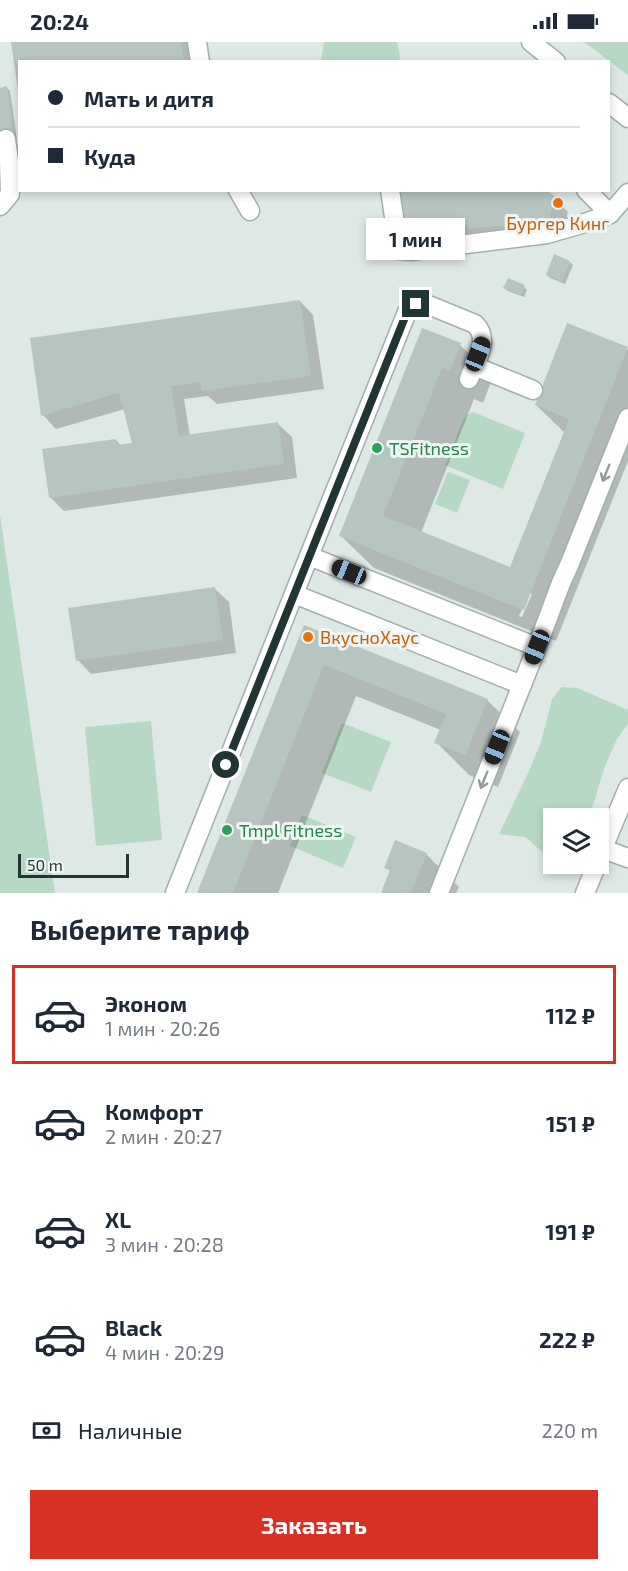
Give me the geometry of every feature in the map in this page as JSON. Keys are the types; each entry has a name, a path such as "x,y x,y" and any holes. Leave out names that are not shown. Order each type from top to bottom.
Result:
{"street":[{"path":"197,42 200,60"},
{"path":"531,42 554,60"},
{"path":"610,104 628,118"},
{"path":"0,206 10,194 6,139"},
{"path":"238,192 250,211"},
{"path":"390,192 399,250 547,234 610,214 628,193"},
{"path":"588,192 610,214"},
{"path":"175,893 407,312 416,304 426,304 475,324 482,334 483,343 471,373 533,390"},
{"path":"439,893 628,418"},
{"path":"309,556 537,647"},
{"path":"294,594 522,685"},
{"path":"609,836 628,788"},
{"path":"609,858 628,858"},
{"path":"591,891 596,874"}],"green space":[{"path":"324,42 397,42 400,56 399,60 321,60"},
{"path":"584,42 628,42 628,75"},
{"path":"473,412 525,433 503,489 445,465 463,420"},
{"path":"448,472 470,480 457,513 435,504"},
{"path":"0,515 55,893 0,893"},
{"path":"562,687 577,688 628,710 628,724 617,739 604,769 592,808 543,808 543,852 525,837 499,834 541,742 552,699"},
{"path":"151,721 162,840 96,846 85,727"},
{"path":"342,723 391,742 371,792 322,773"},
{"path":"302,815 356,837 343,868 290,846"}],"building":[{"path":"11,42 181,42 184,60 18,60 18,90"},
{"path":"7,86 15,138 0,140 0,88"},
{"path":"398,192 549,192 555,197 548,222 468,229 468,226 404,236"},
{"path":"554,254 570,261 562,282 546,275"},
{"path":"508,278 525,285 521,295 503,288"},
{"path":"300,300 311,376 202,391 200,382 171,386 179,436 278,422 284,464 49,498 42,449 116,439 117,445 132,443 119,393 41,416 30,338"},
{"path":"567,323 628,347 524,610 339,536 422,328 461,343 450,371 442,368 383,516 510,567 569,419 535,405"},
{"path":"215,587 223,640 76,661 68,608"},
{"path":"304,625 488,699 466,755 434,743 446,714 324,665 233,893 197,893"},
{"path":"395,840 427,853 411,893 381,893 390,870 384,868"}],"place":[{"name":"Бургер Кинг","path":"558,203"},
{"name":"TSFitness","path":"377,448"},
{"name":"ВкусноХаус","path":"308,637"},
{"name":"Tmpl Fitness","path":"227,830"}],"route":[{"path":"226,765 407,312 416,304"}]}
